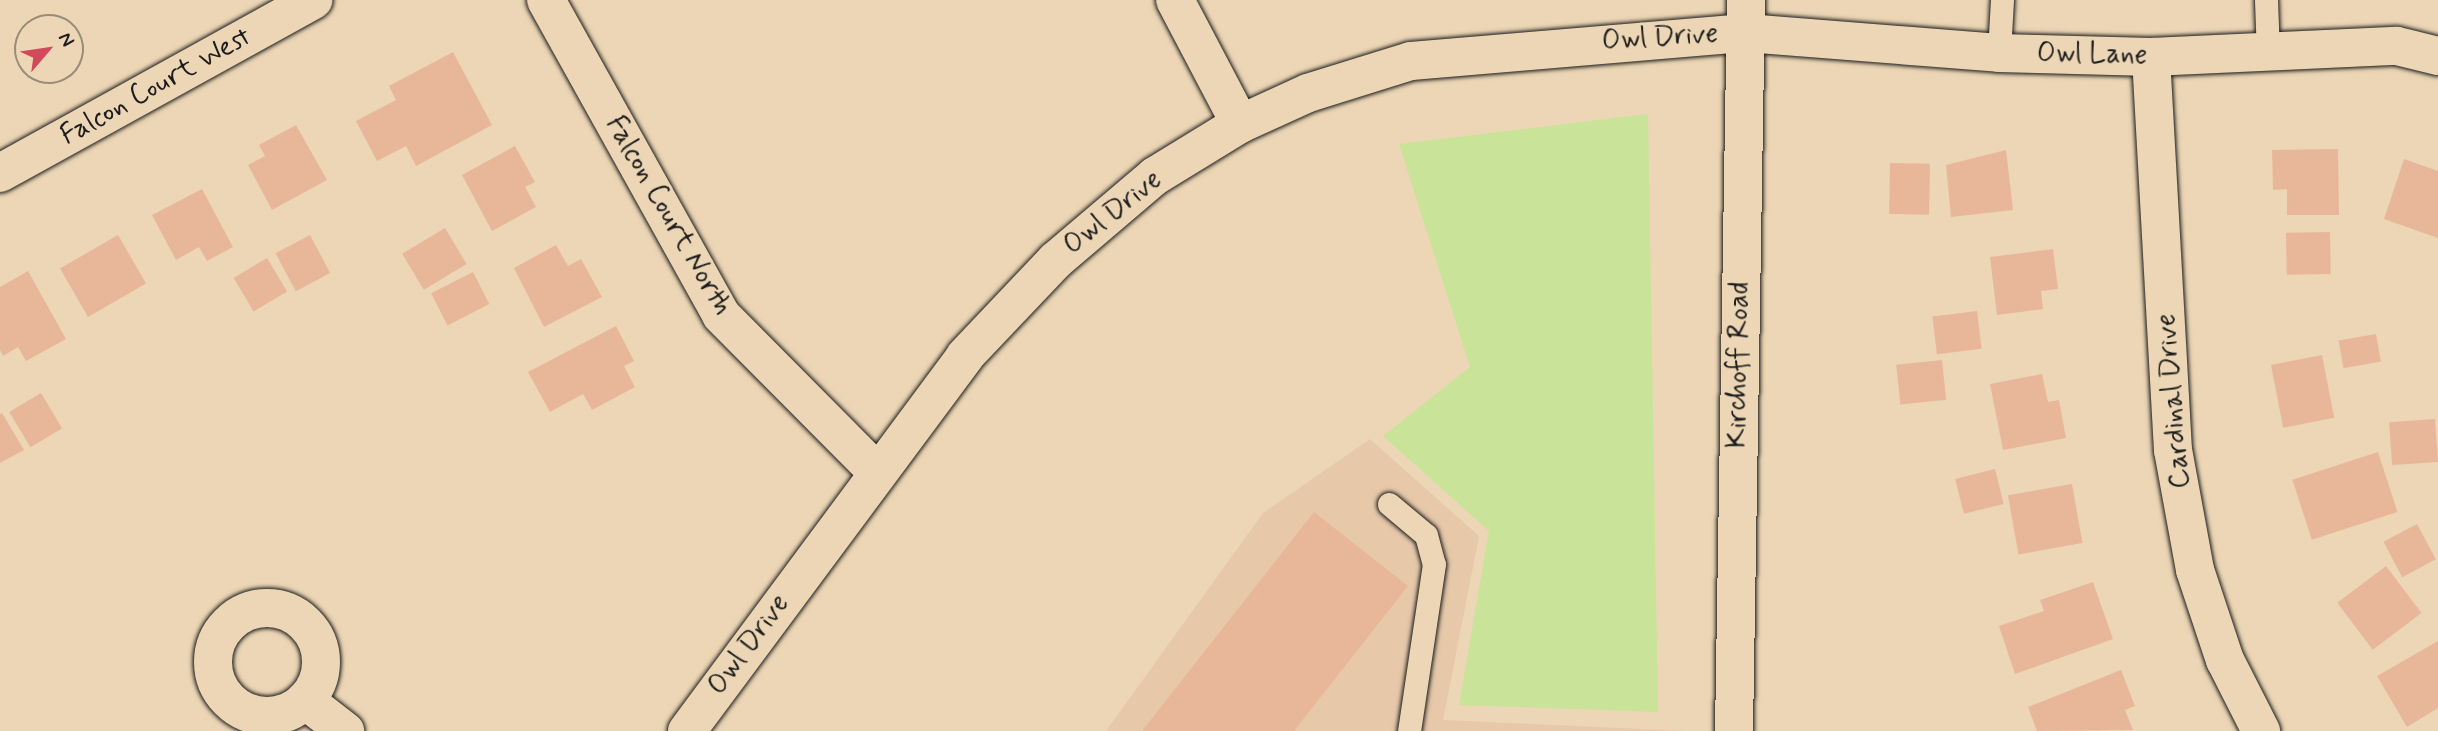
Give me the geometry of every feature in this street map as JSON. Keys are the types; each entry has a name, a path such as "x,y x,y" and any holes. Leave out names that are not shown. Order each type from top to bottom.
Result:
{"street":[{"name":"Falcon Court West","path":"0,173 313,0"},
{"name":"Falcon Court North","path":"546,0 721,315 876,471"},
{"path":"1175,0 1240,124"},
{"name":"Owl Drive","path":"687,731 876,471 965,356 1055,261 1155,176 1240,124 1308,93 1411,61 1746,16"},
{"name":"Owl Lane","path":"1746,16 1999,52 2151,57 2397,47 2438,56"},
{"name":"Kirchoff Road","path":"1734,731 1746,16"},
{"name":"Cardinal Drive","path":"2151,57 2174,450 2195,570 2225,660 2261,731"},
{"path":"306,699 345,731"}],"lane":[{"path":"1999,52 2002,0"},
{"path":"2266,0 2268,54"},
{"path":"1389,504 1426,535 1433,564 1409,731"}],"shaded area":[{"path":"1370,439 1479,536 1443,720 1685,731 1106,731 1263,513"}],"green space":[{"path":"1648,114 1658,712 1459,705 1489,531 1383,436 1470,367 1399,144"}],"building":[{"path":"453,52 492,125 416,166 406,146 377,161 356,121 396,100 389,86"},
{"path":"296,125 327,180 272,210 248,165 265,156 259,145"},
{"path":"515,146 535,182 525,187 536,207 492,231 462,175"},
{"path":"2338,149 2339,215 2287,215 2287,189 2273,190 2272,150"},
{"path":"2006,150 2013,210 1951,217 1946,165"},
{"path":"2404,159 2438,171 2438,238 2384,219"},
{"path":"1890,163 1930,164 1929,215 1889,214"},
{"path":"202,189 233,247 207,261 199,247 176,260 152,215"},
{"path":"445,228 467,264 424,290 402,254"},
{"path":"2330,232 2331,274 2287,275 2286,233"},
{"path":"118,235 146,283 88,317 60,268"},
{"path":"310,235 330,273 296,291 276,253"},
{"path":"556,245 568,266 581,259 602,297 544,327 514,268"},
{"path":"2053,249 2058,289 2041,291 2043,309 1997,315 1990,257"},
{"path":"267,258 287,291 254,312 234,278"},
{"path":"28,271 66,339 26,361 18,347 3,356 0,350 0,287"},
{"path":"473,272 489,304 447,325 431,293"},
{"path":"1977,311 1982,349 1937,354 1932,316"},
{"path":"616,326 634,361 624,366 635,387 592,410 583,394 550,412 528,372"},
{"path":"2376,334 2381,362 2343,368 2339,341"},
{"path":"2322,355 2334,418 2283,428 2271,365"},
{"path":"1942,360 1946,400 1900,405 1896,365"},
{"path":"2042,374 2048,402 2059,400 2066,438 2003,450 1990,384"},
{"path":"41,393 62,428 30,447 9,412"},
{"path":"2,413 24,450 0,463 0,414"},
{"path":"2435,419 2438,462 2392,465 2389,422"},
{"path":"2378,452 2397,512 2312,540 2292,480"},
{"path":"1995,469 2004,504 1964,514 1955,479"},
{"path":"2072,484 2082,543 2018,554 2008,495"},
{"path":"1314,512 1408,586 1294,731 1142,731"},
{"path":"2417,524 2436,559 2402,577 2383,542"},
{"path":"2386,566 2422,613 2373,650 2337,603"},
{"path":"2093,582 2113,639 2015,674 1999,626 2044,611 2040,600"},
{"path":"2438,641 2438,708 2407,727 2377,676"},
{"path":"2121,670 2135,706 2125,710 2133,730 2037,731 2028,707"}]}
